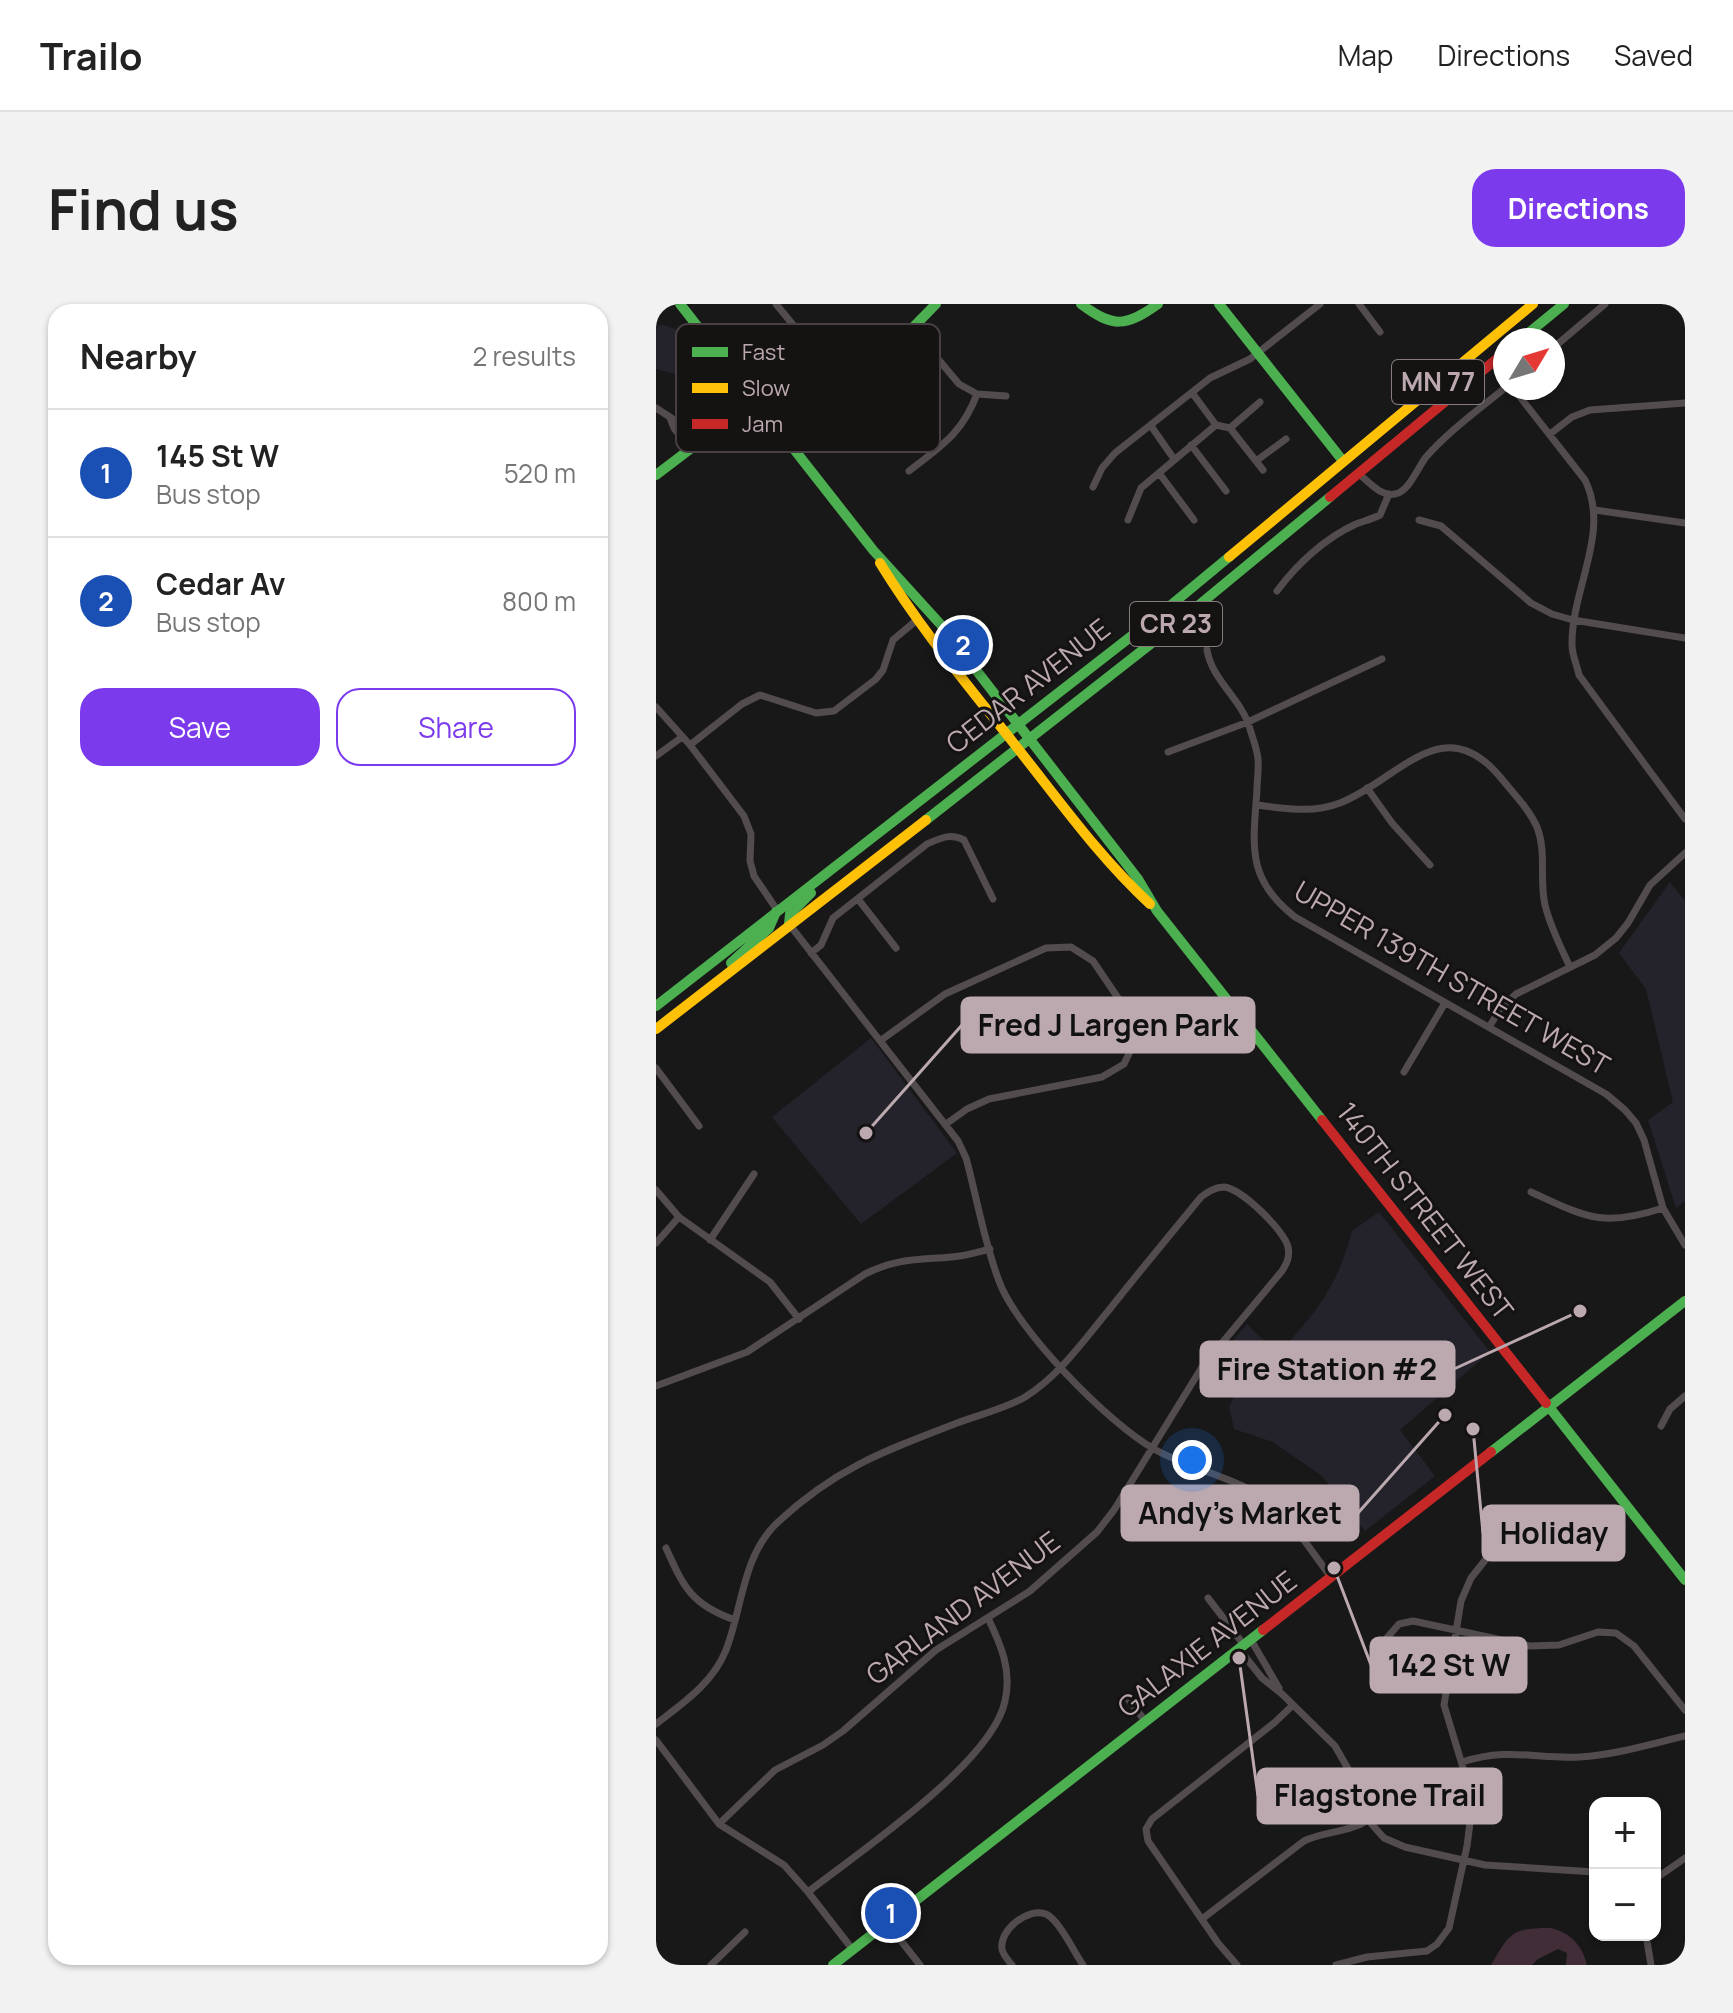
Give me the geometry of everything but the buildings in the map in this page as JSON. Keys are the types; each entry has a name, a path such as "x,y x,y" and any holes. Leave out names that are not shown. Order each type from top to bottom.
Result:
{"main road":[{"name":"140TH STREET WEST","path":"680,304 696,324"},
{"path":"916,324 936,304"},
{"path":"1081,304 1101,320 1123,324 1140,318 1158,304"},
{"path":"1219,304 1343,461"},
{"name":"CEDAR AVENUE","path":"656,1006 1165,610 1533,304"},
{"name":"MN 77","path":"1535,328 1564,304"},
{"name":"CEDAR AVENUE","path":"656,1029 1030,739 1493,362"},
{"path":"656,475 685,452"},
{"name":"140TH STREET WEST","path":"796,452 873,550 942,626 1138,879 1157,911 1685,1580"},
{"name":"140TH STREET WEST","path":"873,550 894,586 1006,733 1106,860 1157,911"},
{"path":"789,924 790,914 828,880 840,861"},
{"path":"711,986 741,951 769,928 777,910"},
{"name":"GALAXIE AVENUE","path":"833,1965 1685,1301"}],"street":[{"path":"776,304 792,324"},
{"path":"1093,487 1110,457 1216,374 1243,363 1320,304"},
{"path":"1359,304 1380,332"},
{"path":"1565,338 1605,304"},
{"path":"940,361 959,384 977,394 1006,396"},
{"path":"940,446 958,431 969,415 977,394"},
{"path":"1193,394 1216,425 1230,428 1263,470"},
{"path":"1359,474 1386,494 1402,492 1425,458 1493,398"},
{"path":"1523,400 1585,480 1592,495 1594,533 1573,620 1571,648 1579,675 1685,819"},
{"path":"1230,428 1260,402"},
{"path":"1550,434 1572,417 1590,410 1685,403"},
{"path":"656,408 676,421"},
{"path":"1128,520 1141,488 1216,425"},
{"path":"1151,426 1174,459"},
{"path":"1256,461 1286,439"},
{"path":"1191,445 1226,491"},
{"path":"909,471 932,452"},
{"path":"1159,473 1194,520"},
{"path":"1277,591 1296,566 1331,540 1380,515 1386,494"},
{"path":"1595,510 1685,523"},
{"path":"1419,520 1441,526 1531,603 1552,614 1685,638"},
{"path":"690,745 758,695 816,713 834,711 876,679 883,670 893,640 918,619"},
{"name":"UPPER 139TH STREET WEST","path":"1207,650 1209,665 1236,699 1248,722 1259,760 1252,839 1254,860 1262,883 1276,903 1295,917 1606,1094 1625,1110 1644,1140 1663,1208 1685,1245"},
{"path":"1168,752 1248,722 1382,659"},
{"path":"656,707 690,745 744,816 751,834 750,861 754,876 777,910"},
{"path":"656,756 682,737"},
{"path":"1256,805 1321,809 1342,803 1422,754 1437,748 1464,748 1487,761 1528,810 1537,828 1543,851 1545,907 1570,967"},
{"path":"1367,788 1392,823 1430,865"},
{"path":"811,953 821,945 833,918 927,844 944,836 964,840 993,899"},
{"path":"1489,1027 1501,1008 1516,994 1595,955 1616,938 1650,885 1685,853"},
{"path":"858,899 896,948"},
{"path":"789,924 946,1124 966,1158 999,1281 1008,1302 1061,1368 1119,1425 1152,1448 1260,1495 1281,1514 1331,1577"},
{"path":"880,1041 945,994 1046,948 1071,947 1093,961 1133,1020 1134,1043 1124,1064 1102,1077 989,1099 967,1109 946,1124"},
{"path":"1404,1072 1445,1003"},
{"path":"656,1068 699,1126"},
{"path":"710,1240 754,1174"},
{"name":"GARLAND AVENUE","path":"719,1824 775,1770 843,1731 936,1650 1030,1591 1097,1532 1114,1510 1202,1367 1282,1271 1289,1258 1284,1235 1235,1190 1223,1187 1211,1190 1201,1197 1061,1368"},
{"path":"656,1190 679,1217 770,1282 799,1319"},
{"path":"1531,1192 1577,1213 1600,1219 1632,1218 1663,1208"},
{"path":"656,1243 679,1217"},
{"path":"656,1386 747,1352 885,1264 909,1259 955,1257 990,1249"},
{"path":"656,1724 694,1694 710,1677 725,1652 749,1566 760,1543 776,1524 847,1468 877,1453 1024,1398 1061,1368"},
{"path":"1661,1426 1670,1409 1685,1396"},
{"path":"1336,1965 1367,1957 1421,1953 1437,1944 1449,1928 1471,1815 1462,1762 1444,1705 1463,1593 1475,1571 1512,1539 1538,1526"},
{"path":"666,1548 693,1599 712,1612 735,1620"},
{"path":"1208,1598 1282,1694"},
{"path":"808,1892 925,1802 995,1727 1005,1703 1008,1675 1002,1649 988,1618"},
{"path":"1385,1640 1399,1624 1407,1622 1456,1629 1530,1646 1559,1645 1598,1632 1616,1633 1630,1642 1685,1710"},
{"path":"1244,1645 1262,1678 1282,1694 1341,1755 1356,1784 1368,1820 1375,1830 1394,1844 1499,1867 1589,1872"},
{"path":"1128,1699 1146,1722"},
{"path":"1237,1965 1148,1841 1146,1829 1148,1824 1293,1705"},
{"path":"1462,1762 1493,1754 1596,1756 1685,1736"},
{"path":"656,1740 719,1824 784,1865 853,1950"},
{"path":"1202,1919 1304,1841 1352,1829 1368,1820"},
{"path":"1661,1875 1685,1858"},
{"path":"1012,1965 1003,1951 1005,1934 1024,1917 1037,1913 1054,1920 1083,1965"},
{"path":"887,1923 920,1965"},
{"path":"711,1965 745,1932"},
{"path":"1647,1941 1651,1965"}],"shaded area":[{"path":"656,326 676,329 676,374 656,369"},
{"path":"1670,882 1685,901 1685,1201 1676,1208 1648,1120 1673,1102 1646,989 1619,953"},
{"path":"871,1038 957,1153 861,1224 772,1117"},
{"path":"1379,1212 1490,1352 1400,1430 1435,1476 1365,1531 1322,1476 1273,1442 1234,1429 1229,1406 1236,1393 1207,1372 1247,1324 1278,1354 1324,1298 1352,1231"},
{"path":"1550,1928 1574,1940 1587,1965 1566,1965 1567,1953 1558,1949 1532,1965 1491,1965 1513,1934 1527,1929"}],"traffic: fast":[{"path":"680,304 696,324"},
{"path":"917,324 936,304"},
{"path":"1081,304 1102,317 1120,322 1137,317 1158,304"},
{"path":"1219,304 1343,461"},
{"path":"1535,328 1564,304"},
{"path":"656,475 686,452"},
{"path":"796,452 873,550 942,626 1138,879 1157,911 1322,1120"},
{"path":"926,820 1176,624 1330,497"},
{"path":"656,1006 1229,557"},
{"path":"789,924 790,914 811,893"},
{"path":"731,963 769,928 776,912"},
{"path":"1491,1452 1685,1301"},
{"path":"1546,1403 1685,1580"},
{"path":"833,1965 1263,1630"}],"traffic: slow":[{"path":"1229,557 1533,304"},
{"path":"880,563 929,636 1066,810 1114,868 1150,904"},
{"path":"656,1029 926,820"}],"traffic: jam":[{"path":"1330,497 1493,362"},
{"path":"1322,1120 1546,1403"},
{"path":"1263,1630 1491,1452"}],"place":[{"name":"Cedar Av","path":"963,645"},
{"name":"Fred J Largen Park","path":"866,1133"},
{"name":"Fire Station #2","path":"1580,1311"},
{"name":"Andy's Market","path":"1445,1415"},
{"name":"Holiday","path":"1473,1429"},
{"name":"142 St W","path":"1334,1568"},
{"name":"Flagstone Trail","path":"1239,1658"},
{"name":"145 St W","path":"891,1913"}]}
